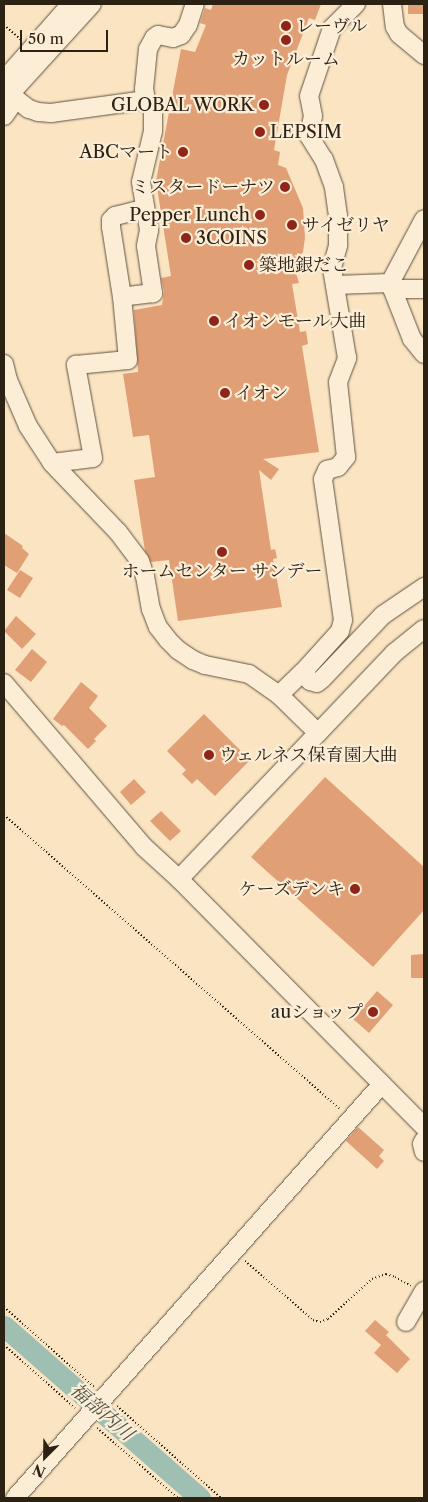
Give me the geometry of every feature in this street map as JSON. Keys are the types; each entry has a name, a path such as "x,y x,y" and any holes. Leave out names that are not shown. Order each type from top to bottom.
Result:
{"street":[{"path":"4,116 9,90 31,49 71,4"},
{"path":"9,90 92,4"},
{"path":"122,297 152,293 146,246 149,230 141,182 155,119 153,109 146,100 144,89 148,49 154,38 158,35 173,38 180,36 188,25 195,4"},
{"path":"279,695 303,672 340,631 343,620 323,479 326,470 341,465 346,452 338,382 347,358 332,268 338,246 338,216 334,187 324,160 310,136 313,116 310,96 332,28 356,4"},
{"path":"392,4 395,27 399,34 424,55"},
{"path":"9,90 29,109 52,113 146,100"},
{"path":"52,463 93,458 76,365 128,360 122,297 111,220 115,216 144,209"},
{"path":"424,219 393,289 412,339 424,354"},
{"path":"336,285 424,289"},
{"path":"393,289 424,296"},
{"path":"4,364 8,380 28,426 52,463 118,532 140,561 146,576 152,609 158,627 178,650 205,666 249,674 279,695 318,733"},
{"path":"303,672 310,681 317,683 383,615 424,587"},
{"path":"179,879 394,652 424,629"},
{"path":"4,683 124,825 424,1127"},
{"path":"15,1498 382,1084"},
{"path":"424,1140 422,1144 424,1152"},
{"path":"406,1322 423,1292"}],"path":[{"path":"4,25 31,49"},
{"path":"4,815 351,1119"},
{"path":"233,1252 313,1320 328,1319 372,1279 386,1274 423,1292"},
{"path":"4,1345 92,1411 178,1498"}],"building":[{"name":"イオンモール大曲","path":"213,4 321,4 315,20 309,18 287,75 274,150 280,152 278,165 286,168 303,208 305,238 302,258 296,273 299,283 292,284 300,332 306,331 308,344 302,346 319,452 263,459 279,469 271,480 259,470 271,550 275,549 277,558 273,559 282,607 178,621 169,560 151,562 145,551 134,480 155,477 149,435 133,437 123,374 138,372 134,310 162,305 164,291 161,278 171,276 156,181 181,49 195,52 206,25 200,23 205,8 211,10"},
{"path":"408,4 424,4 424,14 408,14"},
{"path":"4,533 23,546 22,548 29,554 17,573 4,565"},
{"path":"20,570 33,578 20,598 7,590"},
{"path":"16,616 36,634 22,649 4,631"},
{"path":"32,649 47,662 31,682 15,670"},
{"path":"81,682 98,696 89,708 107,726 94,739 96,741 88,749 64,725 62,726 53,719"},
{"name":"ウェルネス保育園大曲","path":"204,714 250,760 215,796 197,779 192,784 182,774 186,770 167,751"},
{"name":"ケーズデンキ","path":"325,777 424,867 424,910 373,967 251,857"},
{"path":"134,779 146,792 131,805 120,792"},
{"path":"161,811 181,831 170,841 150,821"},
{"path":"424,954 424,978 411,978 411,955"},
{"name":"auショップ","path":"377,991 393,1005 369,1033 353,1019"},
{"path":"358,1127 384,1150 379,1156 384,1161 377,1169 346,1141"},
{"path":"375,1320 389,1332 386,1335 410,1359 397,1373 374,1353 381,1345 365,1331"}],"waterway":[{"name":"福部内川","path":"4,1326 200,1498"}],"place":[{"name":"レーヴル","path":"286,26"},
{"name":"カットルーム","path":"286,40"},
{"name":"GLOBAL WORK","path":"264,105"},
{"name":"LEPSIM","path":"260,132"},
{"name":"ABCマート","path":"183,152"},
{"name":"ミスタードーナツ","path":"285,187"},
{"name":"Pepper Lunch","path":"260,215"},
{"name":"サイゼリヤ","path":"292,225"},
{"name":"3COINS","path":"186,238"},
{"name":"築地銀だこ","path":"249,265"},
{"name":"イオンモール大曲","path":"214,321"},
{"name":"イオン","path":"225,393"},
{"name":"ホームセンター サンデー","path":"222,552"},
{"name":"ウェルネス保育園大曲","path":"209,755"},
{"name":"ケーズデンキ","path":"355,889"},
{"name":"auショップ","path":"373,1012"}]}
